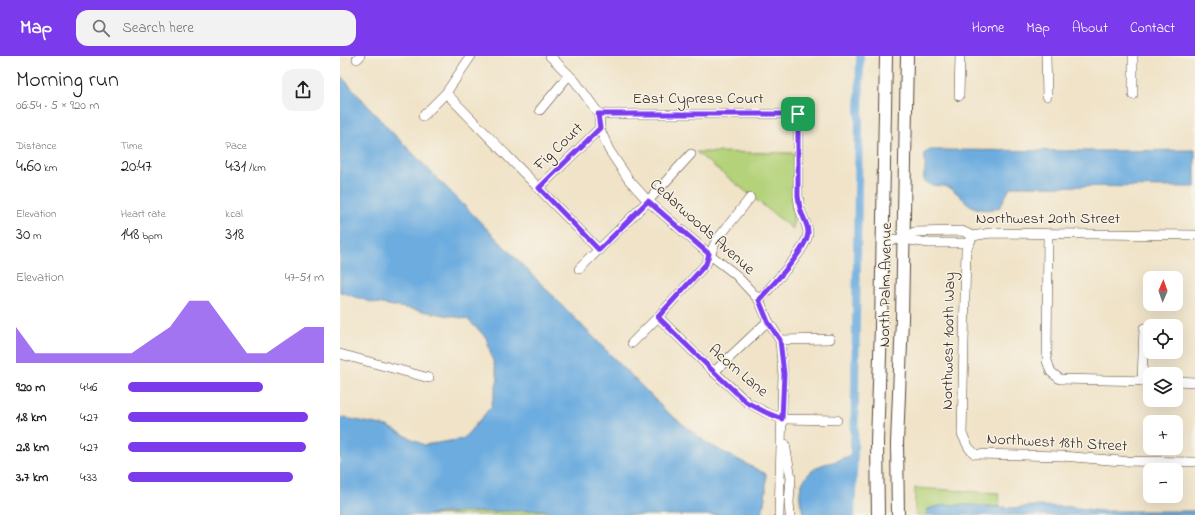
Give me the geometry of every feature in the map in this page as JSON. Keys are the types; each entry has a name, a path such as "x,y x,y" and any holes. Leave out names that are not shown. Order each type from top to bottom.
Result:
{"main road":[{"name":"North Palm Avenue","path":"878,515 877,442 881,327 886,56"},
{"name":"North Palm Avenue","path":"898,515 897,442 902,320 907,56"}],"street":[{"path":"423,116 446,93 471,56"},
{"name":"Cedarwoods Avenue","path":"550,56 569,75 598,114 600,128 609,150 625,175 648,201 709,254 735,274 759,300 768,322 780,340 784,374 779,515"},
{"path":"959,96 960,56"},
{"path":"1046,56 1046,96"},
{"path":"1133,56 1133,95"},
{"path":"540,110 569,75"},
{"path":"446,93 599,250"},
{"name":"East Cypress Court","path":"598,114 798,114 798,196 800,210 805,220 808,233 806,243 794,260 759,300"},
{"name":"Fig Court","path":"539,188 600,128"},
{"path":"579,269 648,201 691,154"},
{"path":"632,342 658,317 706,264 709,254 716,241 750,198"},
{"name":"Northwest 20th Street","path":"903,239 914,232 962,231 969,243"},
{"name":"Northwest 20th Street","path":"882,240 903,239 927,243 931,247 969,243 990,233 1195,235"},
{"path":"1048,234 1047,361 1051,372 1060,379 1143,381"},
{"name":"Northwest 100th Way","path":"969,243 962,434 969,448"},
{"name":"Acorn Lane","path":"658,317 746,402 782,419 837,420"},
{"path":"714,372 768,322"},
{"path":"780,340 830,339"},
{"path":"340,354 429,378"},
{"path":"1183,382 1195,382"},
{"name":"Cedarwoods Avenue","path":"781,440 786,446 791,478 789,502 790,515"},
{"name":"Northwest 18th Street","path":"969,448 975,454 1062,456 1121,461 1195,462"}],"green space":[{"path":"696,152 794,153 793,229"},
{"path":"915,488 998,493 1000,506 943,505 928,509 926,515 915,515"},
{"path":"542,510 562,515 428,515 443,513"}],"water":[{"path":"340,75 386,126 666,411 708,444 766,474 766,491 762,515 562,515 542,510 443,513 428,515 340,515 340,417 387,426 424,445 463,439 491,407 498,379 486,337 467,319 371,302 340,292"},
{"path":"930,150 1195,150 1195,187 1018,186 1010,188 1000,207 984,210 971,206 948,187 932,185 924,180 925,153"},
{"path":"854,455 851,515 805,515 800,502 800,489 805,478 820,466"},
{"path":"943,505 1014,508 1034,506 1070,507 1100,511 1195,511 1195,515 926,515 928,509"}],"waterway":[{"path":"851,515 854,455 860,56"}],"route":[{"path":"598,114 798,114 798,196 800,210 805,220 808,233 806,243 794,260 759,300 768,322 780,340 784,374 782,419 746,402 658,317 706,264 709,254 648,201 599,250 539,188 600,128 598,114"}]}
